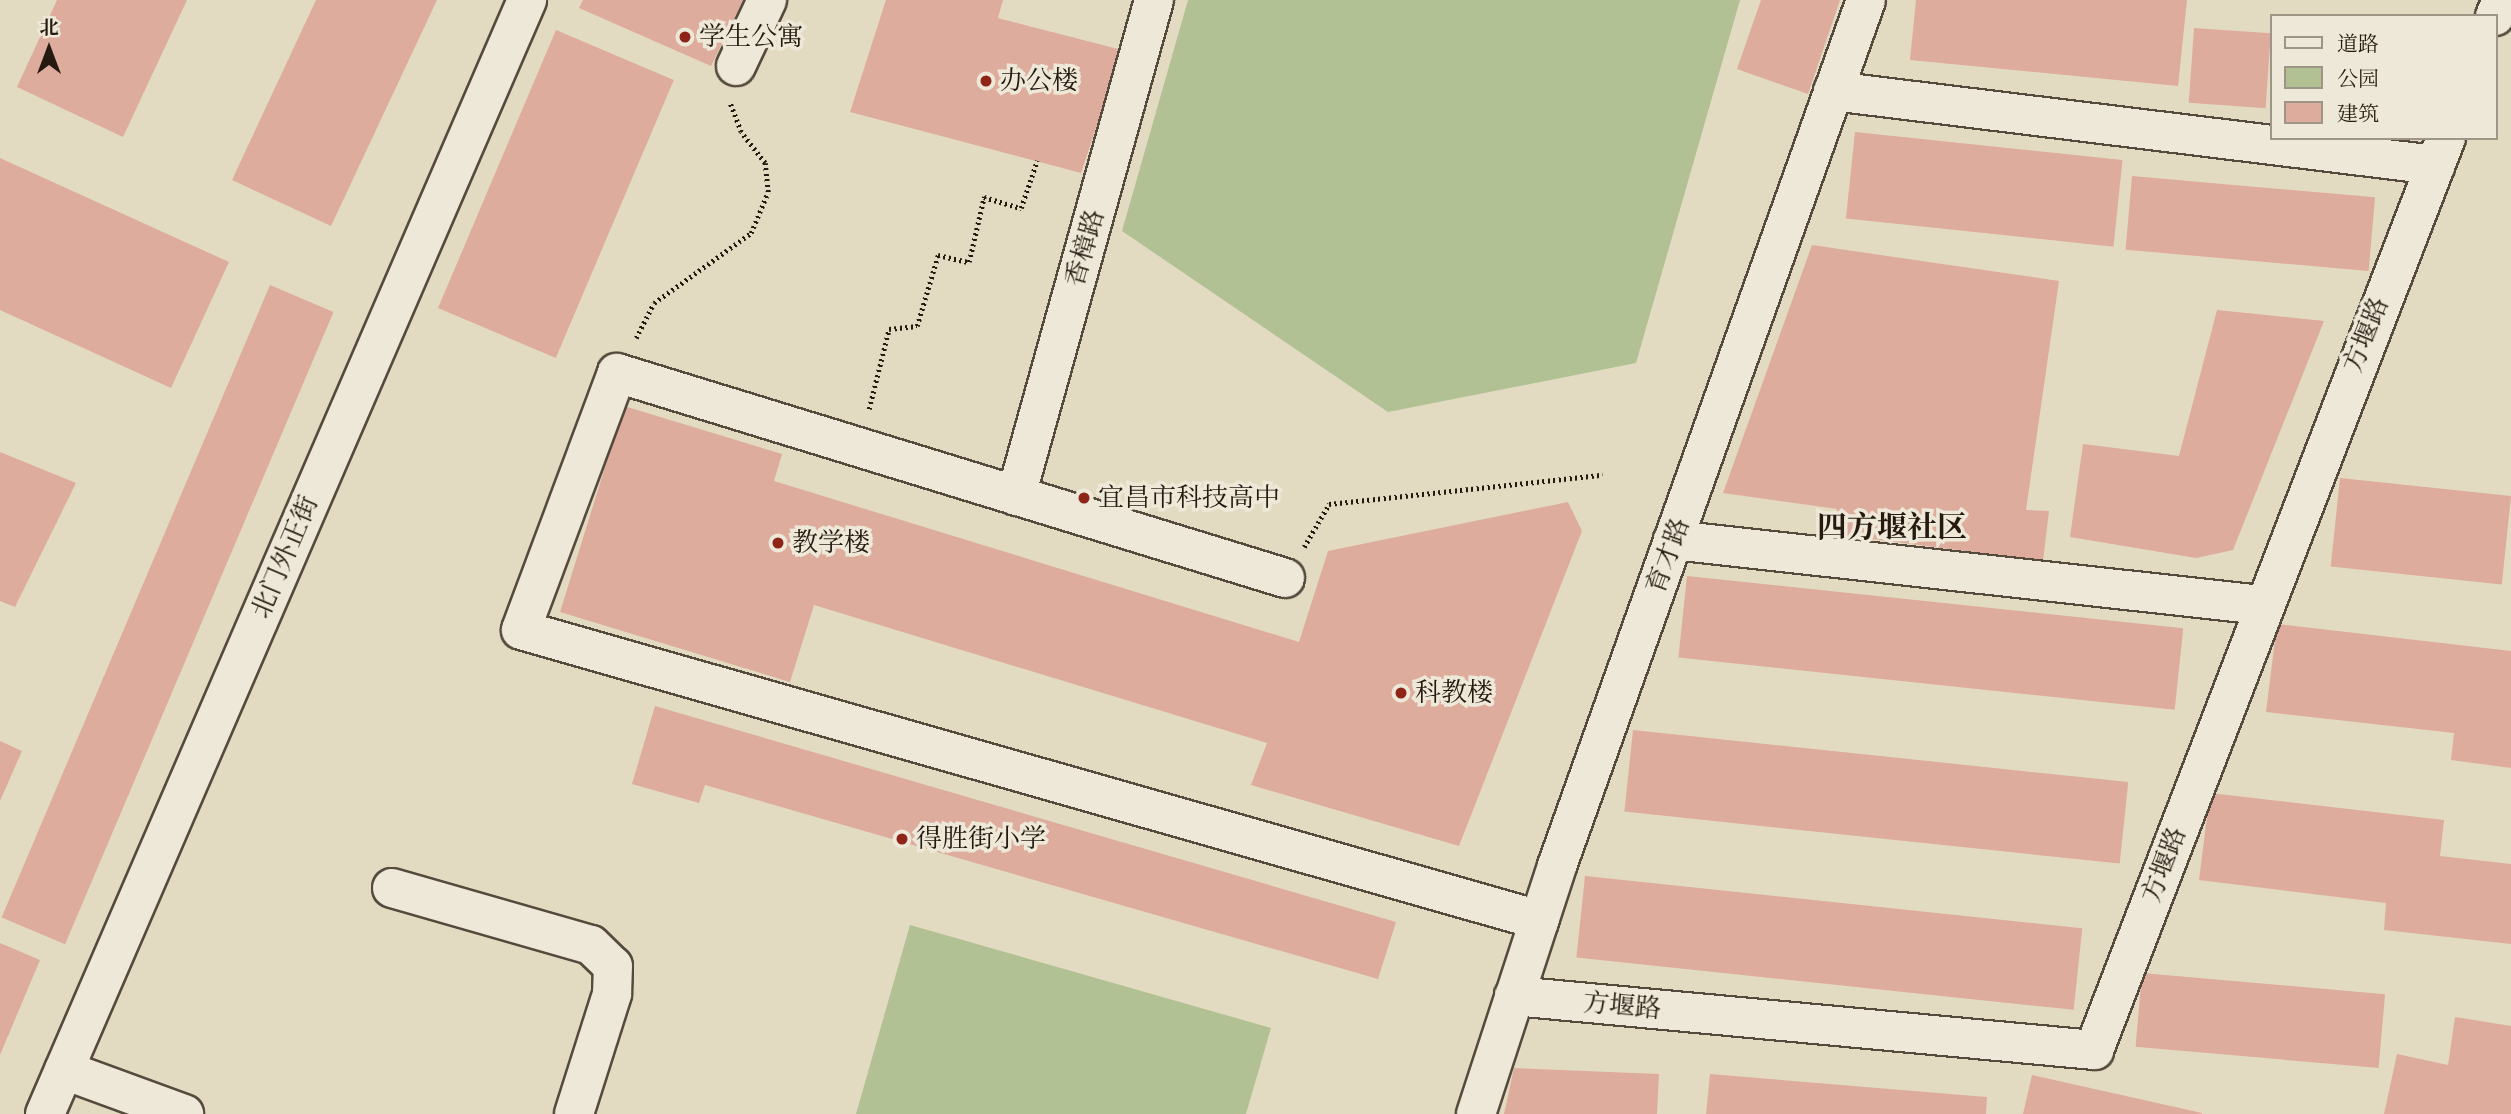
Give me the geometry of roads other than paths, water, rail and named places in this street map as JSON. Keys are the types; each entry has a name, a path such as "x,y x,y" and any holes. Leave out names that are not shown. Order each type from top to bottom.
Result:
{"street":[{"name":"北门外正街","path":"45,1114 527,0"},
{"path":"736,65 767,0"},
{"name":"香樟路","path":"1016,496 1154,0"},
{"name":"育才路","path":"1476,1114 1539,919 1866,0"},
{"path":"1833,91 2270,134"},
{"path":"2330,140 2441,151"},
{"name":"方堰路","path":"1514,996 2094,1050 2262,605 2441,151"},
{"path":"1285,578 617,373 521,630 1539,919"},
{"path":"1673,540 2262,605"},
{"path":"393,888 591,945 613,966 612,994 574,1114"},
{"path":"64,1070 184,1114"}],"place":[{"name":"学生公寓","path":"685,37"},
{"name":"办公楼","path":"986,81"},
{"name":"宜昌市科技高中","path":"1084,498"},
{"name":"教学楼","path":"778,543"},
{"name":"科教楼","path":"1401,693"},
{"name":"得胜街小学","path":"902,839"}],"district":[{"name":"四方堰社区","path":"1892,527"}]}
